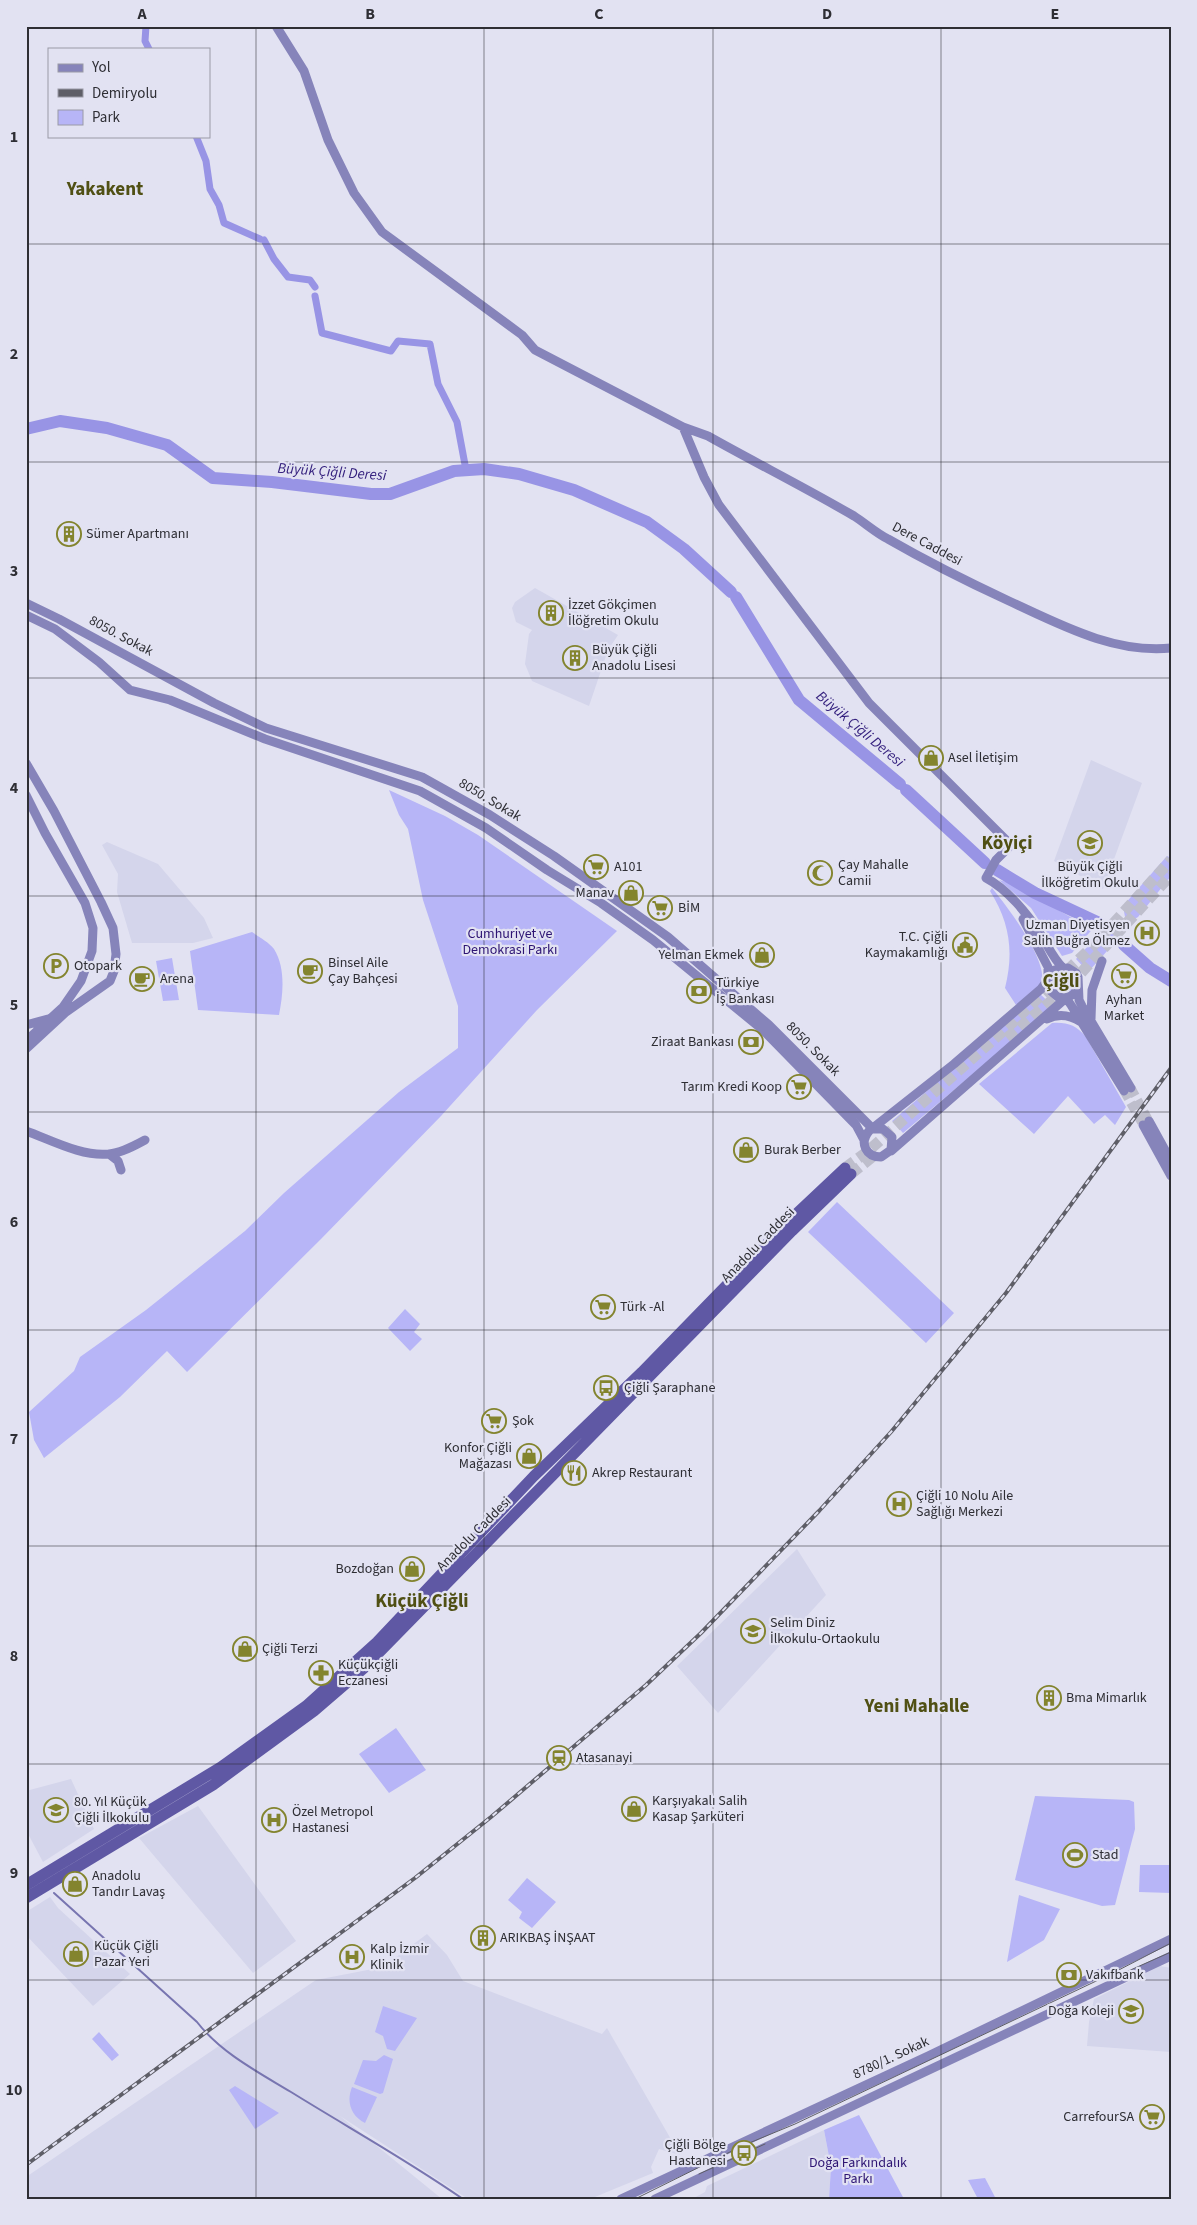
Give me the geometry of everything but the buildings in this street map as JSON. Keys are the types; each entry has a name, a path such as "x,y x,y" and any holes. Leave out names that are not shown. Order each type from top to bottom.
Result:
{"highway":[{"name":"Anadolu Caddesi","path":"26,1885 221,1767 306,1706 377,1642 534,1476 642,1372 794,1216 848,1171 792,1231 364,1668 314,1711 213,1785 26,1898"}],"street":[{"name":"Dere Caddesi","path":"276,26 304,71 328,140 354,193 382,232 522,335 535,350 700,433 798,485 855,517 886,538 969,582 1075,632 1118,644 1157,649 1171,648"},
{"path":"683,426 704,478 719,505 869,703 1011,845 996,860 987,875 1031,920 1056,961 1063,968"},
{"name":"8050. Sokak","path":"26,603 266,728 422,777 490,815 554,856 668,937 769,1025 873,1129"},
{"name":"8050. Sokak","path":"26,615 54,629 99,662 130,690 170,700 265,739 420,791 486,828 653,940 755,1024 833,1100 859,1129 864,1140"},
{"path":"26,763 101,902 113,928 116,954 114,971 110,981 66,1012 28,1044"},
{"path":"26,795 45,833 85,903 93,928 92,951 81,981 63,1007 28,1044"},
{"path":"1014,903 1039,946 1048,967 1050,977 1048,982 1051,991 1058,997 1066,998 1088,1022"},
{"path":"1088,1022 1092,990 1102,961"},
{"path":"1078,987 1074,994 1066,998 907,1139 881,1157 871,1156 865,1149 864,1140 866,1135 954,1064 1041,989 1055,970 1063,968 1076,973 1078,977 1079,1000 1088,1022 1128,1089"},
{"path":"1042,1021 1055,1015 1070,1016 1088,1022"},
{"path":"26,1025 51,1018"},
{"path":"1171,1161 1146,1123 1171,1176"},
{"path":"873,1129 884,1129 889,1133 893,1146 888,1153"},
{"path":"26,1132 84,1152 109,1154 130,1148 145,1140"},
{"path":"109,1154 118,1161 121,1170"},
{"name":"8780/1. Sokak","path":"621,2199 896,2071 1171,1938"},
{"path":"655,2199 1168,1959"},
{"path":"673,2174 679,2187"}],"shaded area":[{"path":"535,588 618,635 608,650 589,706 532,681 525,664 529,634 532,630 516,622 512,608 515,602"},
{"name":"Büyük Çiğli İlköğretim Okulu","path":"1091,760 1142,783 1103,889 1054,861"},
{"path":"107,842 158,864 204,918 213,938 193,943 132,943 117,892 118,874 102,845"},
{"name":"Selim Diniz İlkokulu-Ortaokulu","path":"797,1549 826,1595 718,1713 677,1666"},
{"name":"80. Yıl Küçük Çiğli İlkokulu","path":"71,1779 94,1829 43,1862 26,1830 26,1791"},
{"path":"198,1806 296,1941 253,1973 139,1838"},
{"name":"Küçük Çiğli Pazar Yeri","path":"50,1897 58,1908 130,1974 93,2006 26,1935 26,1912"},
{"path":"427,1934 447,1955 463,1981 602,2034 607,2028 680,2155 659,2149 651,2167 653,2173 590,2199 468,2199 340,2116 442,2199 26,2199 26,2177 316,1980 383,1967"},
{"name":"Doğa Koleji","path":"1160,1966 1171,1968 1171,2052 1087,2046 1089,2022 1094,1999"},
{"path":"824,2130 831,2167 829,2199 692,2199 705,2192 707,2186"}],"green space":[{"name":"Cumhuriyet ve Demokrasi Parkı","path":"389,790 445,816 478,835 617,931 537,1010 441,1116 187,1372 167,1351 120,1397 44,1458 34,1440 29,1412 74,1371 80,1357 146,1310 245,1231 284,1193 399,1092 458,1048 458,1006 423,900 408,829 399,815"},
{"path":"1167,856 1171,858 1171,876 1138,917 1133,920 1125,917 1123,906"},
{"path":"999,880 1024,889 1070,917 1095,926 1072,953 1062,956 1031,908"},
{"path":"992,888 1025,933 1042,972 1042,982 1035,992 1016,1005 1005,988 1009,962 1008,938 1002,915 990,891"},
{"path":"1115,917 1120,925 1128,928 1088,972 1076,959"},
{"path":"252,932 269,944 278,956 283,982 279,1015 198,1010 190,951"},
{"path":"172,958 179,1000 163,1001 156,961"},
{"path":"1064,974 1071,977 1074,984 1071,991 1064,994 1057,991 1054,984 1057,977"},
{"path":"1040,994 1051,1004 1050,1009 903,1133 892,1121"},
{"path":"1052,1023 1071,1025 1086,1037 1126,1107 1115,1125 1105,1115 1094,1124 1068,1096 1034,1134 979,1084"},
{"path":"837,1202 954,1313 926,1343 808,1232"},
{"path":"405,1309 420,1324 414,1332 422,1339 410,1351 388,1328"},
{"path":"396,1728 426,1770 389,1793 359,1754"},
{"name":"Stad","path":"1035,1796 1129,1800 1134,1802 1135,1829 1115,1905 1102,1906 1015,1880"},
{"path":"1140,1865 1171,1865 1171,1893 1139,1892"},
{"path":"527,1878 556,1902 532,1928 519,1918 522,1912 508,1900"},
{"path":"1019,1895 1060,1909 1044,1940 1007,1962"},
{"path":"383,2006 417,2018 395,2051 387,2049 383,2036 375,2032"},
{"path":"99,2032 119,2055 112,2061 92,2039"},
{"path":"384,2055 393,2059 383,2093 380,2094 354,2084 363,2060 376,2061"},
{"path":"235,2086 279,2113 255,2129 229,2090"},
{"path":"352,2087 377,2097 365,2123 356,2117 351,2108 350,2093"},
{"name":"Doğa Farkındalık Parkı","path":"859,2115 904,2199 829,2199 831,2167 824,2130"},
{"path":"985,2178 996,2199 978,2199 968,2180"}],"waterway":[{"path":"146,26 145,41 148,48"},
{"path":"197,138 206,161 210,189 219,205 224,223 260,239"},
{"path":"264,240 274,259 288,277 310,280 315,287"},
{"path":"315,296 322,333 391,351 398,341 430,344 438,384 457,422 466,470"},
{"name":"Büyük Çiğli Deresi","path":"26,429 60,421 107,428 167,445 213,478 272,482 371,494 390,494 454,471 484,469 519,474 574,490 647,522 684,549 731,592"},
{"name":"Büyük Çiğli Deresi","path":"736,597 799,700 900,784"},
{"name":"Büyük Çiğli Deresi","path":"906,790 985,863"},
{"name":"Büyük Çiğli Deresi","path":"997,870 1035,893 1097,922"},
{"name":"Büyük Çiğli Deresi","path":"1124,945 1150,968 1171,981"},
{"path":"54,1893 229,2052 253,2069 399,2157 463,2199"}],"tunnel":[{"path":"845,1168 867,1152 1011,1024 1092,947 1171,860"},
{"path":"1007,1038 1069,986 1171,875"},
{"path":"1131,1088 1149,1121"},
{"path":"1124,1091 1143,1125"},
{"path":"851,1174 877,1153"}],"tram line":[{"path":"635,2199 742,2146 795,2124 1111,1974 1171,1943"},
{"path":"1126,1972 1171,1952"},
{"path":"699,2174 765,2144"}],"railway":[{"path":"26,2165 415,1878 491,1817 646,1685 701,1633 819,1511 891,1432 1006,1293 1171,1068"}],"place":[{"name":"Sümer Apartmanı","path":"69,534"},
{"name":"İzzet Gökçimen İlöğretim Okulu","path":"551,613"},
{"name":"Büyük Çiğli Anadolu Lisesi","path":"575,658"},
{"name":"Asel İletişim","path":"931,758"},
{"name":"Büyük Çiğli İlköğretim Okulu","path":"1090,843"},
{"name":"A101","path":"596,867"},
{"name":"Çay Mahalle Camii","path":"820,873"},
{"name":"Manav","path":"631,893"},
{"name":"BİM","path":"660,908"},
{"name":"Uzman Diyetisyen Salih Buğra Ölmez","path":"1147,933"},
{"name":"T.C. Çiğli Kaymakamlığı","path":"965,945"},
{"name":"Yelman Ekmek","path":"762,955"},
{"name":"Otopark","path":"56,966"},
{"name":"Binsel Aile Çay Bahçesi","path":"310,971"},
{"name":"Ayhan Market","path":"1124,976"},
{"name":"Arena","path":"142,979"},
{"name":"Türkiye İş Bankası","path":"699,991"},
{"name":"Ziraat Bankası","path":"751,1042"},
{"name":"Tarım Kredi Koop","path":"799,1087"},
{"name":"Burak Berber","path":"746,1150"},
{"name":"Türk -Al","path":"603,1307"},
{"name":"Çiğli Şaraphane","path":"606,1388"},
{"name":"Şok","path":"494,1421"},
{"name":"Konfor Çiğli Mağazası","path":"529,1456"},
{"name":"Akrep Restaurant","path":"574,1473"},
{"name":"Çiğli 10 Nolu Aile Sağlığı Merkezi","path":"899,1504"},
{"name":"Bozdoğan","path":"412,1569"},
{"name":"Selim Diniz İlkokulu-Ortaokulu","path":"753,1631"},
{"name":"Çiğli Terzi","path":"245,1649"},
{"name":"Küçükçiğli Eczanesi","path":"321,1673"},
{"name":"Bma Mimarlık","path":"1049,1698"},
{"name":"Atasanayi","path":"559,1758"},
{"name":"Karşıyakalı Salih Kasap Şarküteri","path":"634,1809"},
{"name":"80. Yıl Küçük Çiğli İlkokulu","path":"56,1810"},
{"name":"Özel Metropol Hastanesi","path":"274,1820"},
{"name":"Stad","path":"1075,1855"},
{"name":"Anadolu Tandır Lavaş","path":"75,1884"},
{"name":"ARIKBAŞ İNŞAAT","path":"483,1938"},
{"name":"Küçük Çiğli Pazar Yeri","path":"76,1954"},
{"name":"Kalp İzmir Klinik","path":"352,1957"},
{"name":"Vakıfbank","path":"1069,1975"},
{"name":"Doğa Koleji","path":"1131,2011"},
{"name":"CarrefourSA","path":"1152,2117"},
{"name":"Çiğli Bölge Hastanesi","path":"744,2153"}],"district":[{"name":"Yakakent","path":"105,189"},
{"name":"Köyiçi","path":"1007,843"},
{"name":"Çiğli","path":"1061,981"},
{"name":"Küçük Çiğli","path":"422,1601"},
{"name":"Yeni Mahalle","path":"917,1706"}]}
